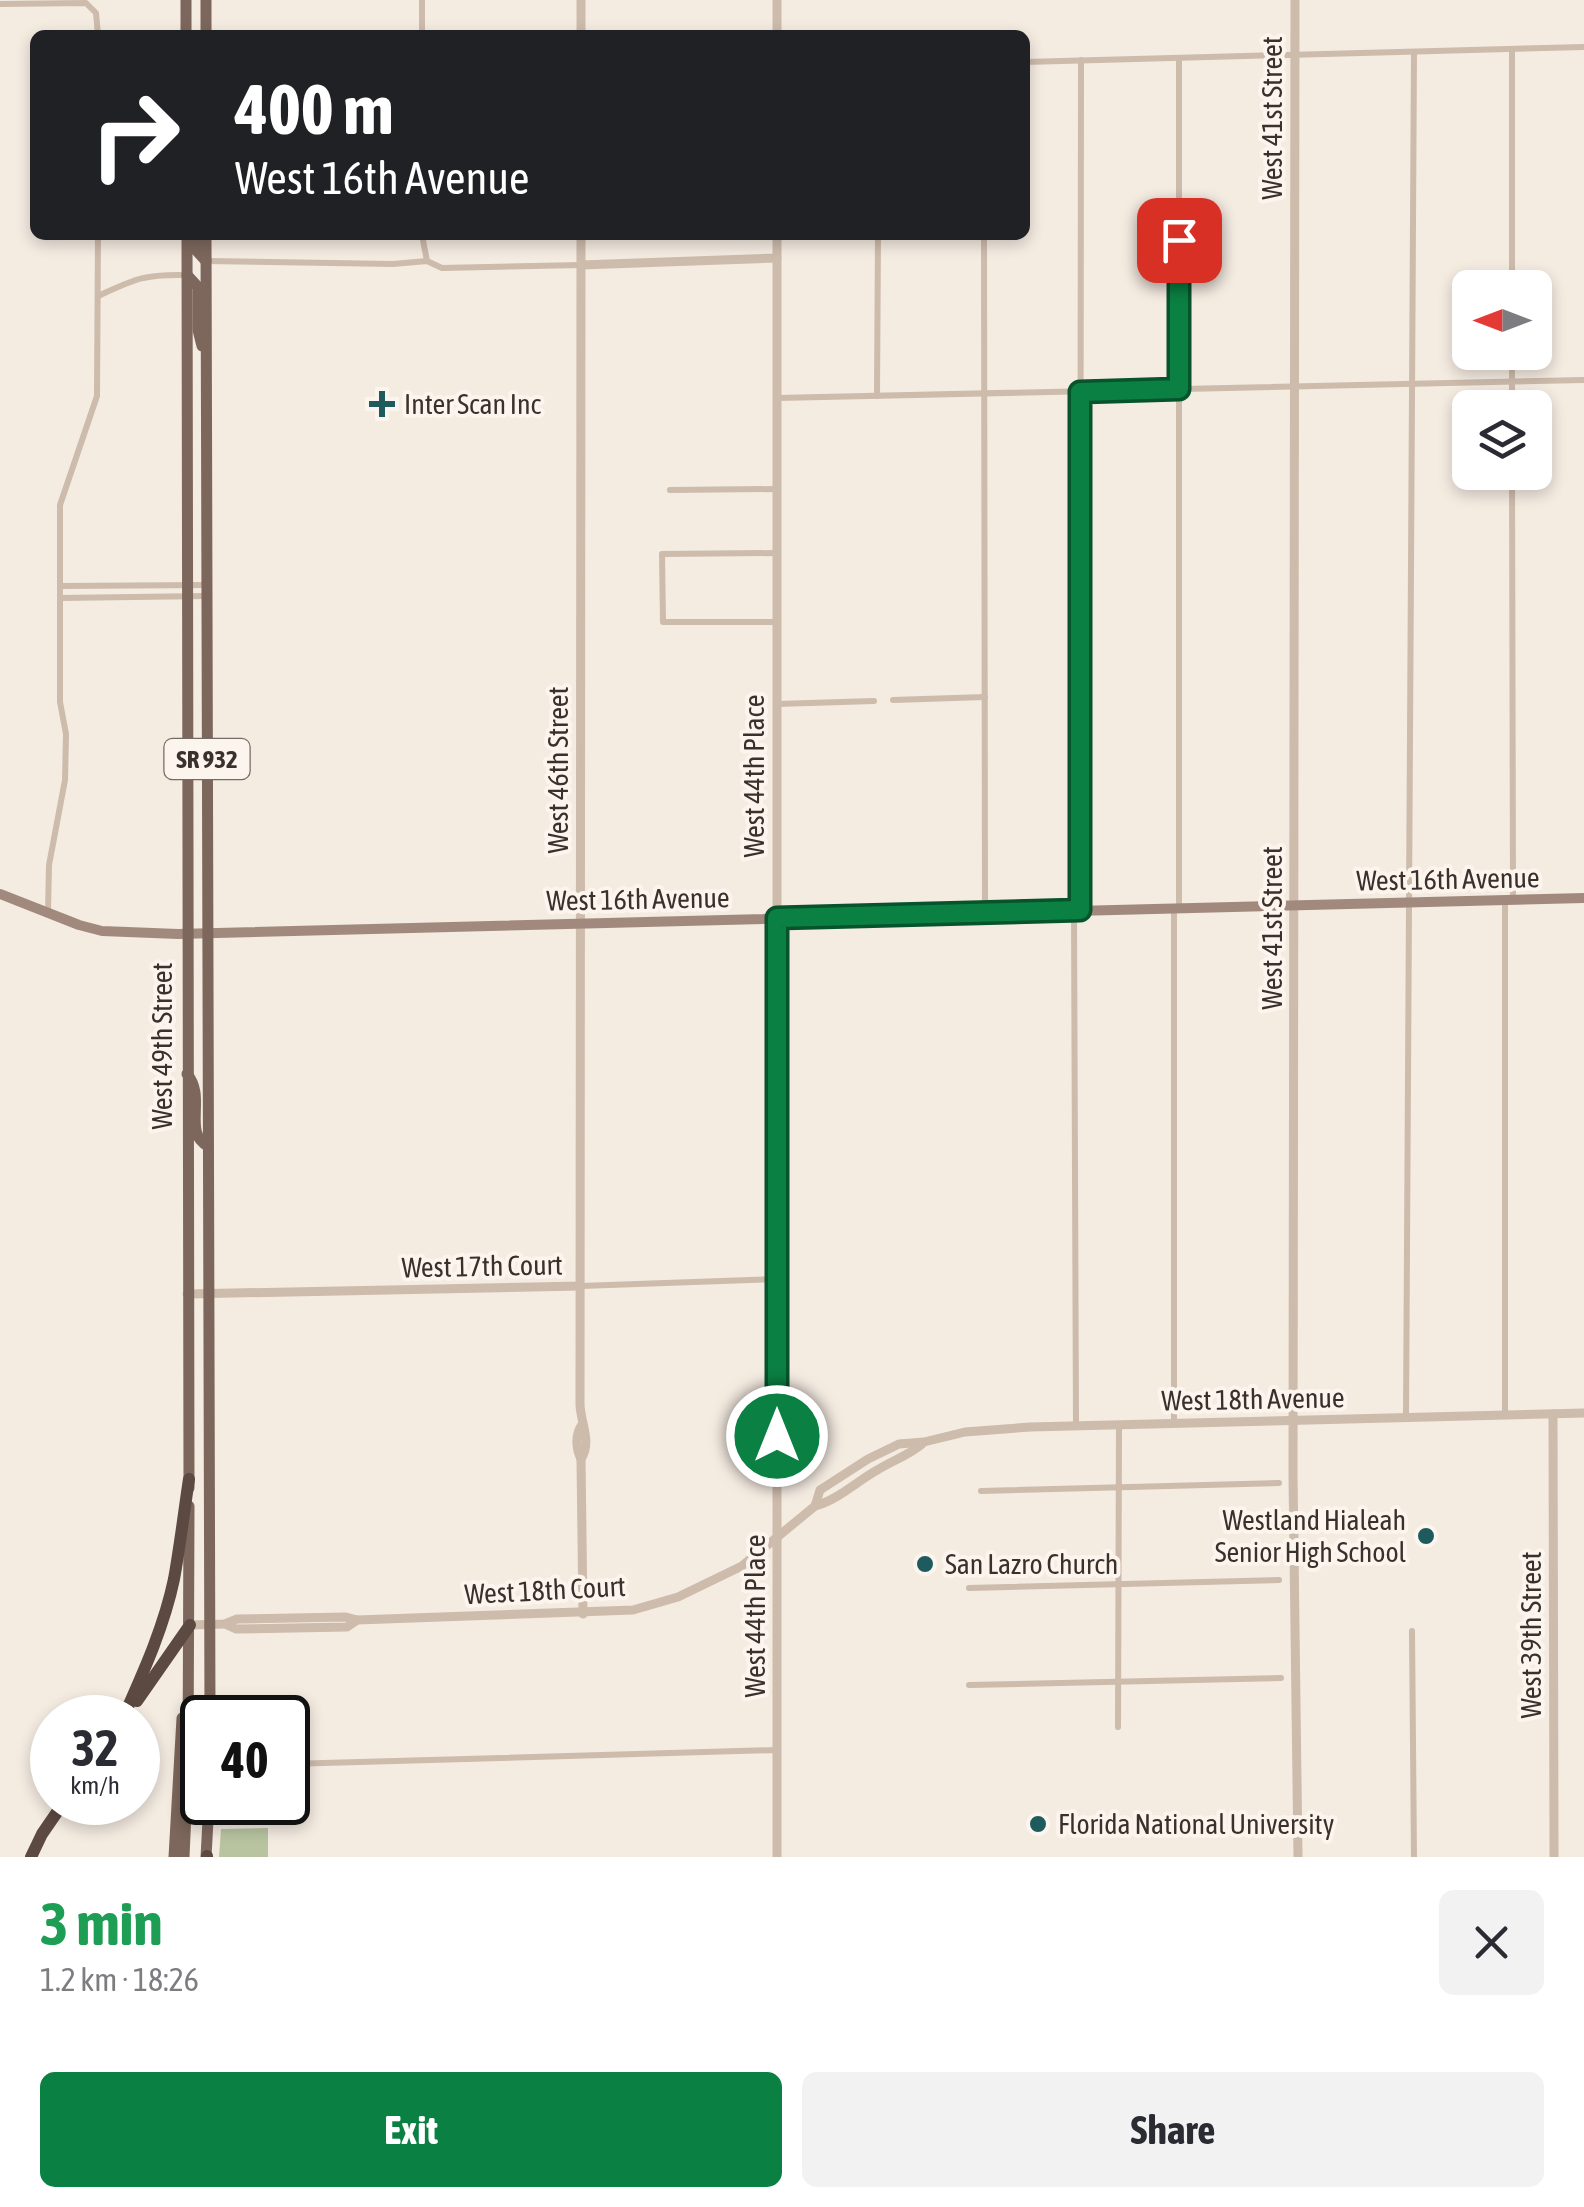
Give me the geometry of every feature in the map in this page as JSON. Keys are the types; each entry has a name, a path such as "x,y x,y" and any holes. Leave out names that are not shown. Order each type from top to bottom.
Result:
{"highway":[{"path":"133,1695 150,1656 174,1578 189,1479"},
{"path":"140,1695 190,1625"},
{"path":"31,1857 48,1825"}],"main road":[{"path":"186,0 186,30"},
{"path":"206,0 206,30"},
{"name":"West 49th Street","path":"184,1857 190,1670 187,240"},
{"path":"196,240 196,250 206,261"},
{"name":"West 49th Street","path":"206,240 210,1695"},
{"path":"187,275 198,287 198,330 207,364"},
{"name":"West 16th Avenue","path":"0,894 102,931 187,934 1584,898"},
{"path":"187,1074 196,1087 196,1135 208,1146"},
{"path":"174,1857 184,1690 190,1670"},
{"path":"207,1857 208,1825"}],"street":[{"path":"422,0 422,30"},
{"path":"581,0 581,30"},
{"path":"777,0 777,30"},
{"name":"West 41st Street","path":"1295,0 1293,1421 1298,1857"},
{"path":"0,4 81,2 90,6 96,16 97,30"},
{"path":"1030,62 1584,48"},
{"path":"1512,49 1512,270"},
{"path":"1406,1418 1414,52"},
{"path":"1174,1424 1178,58"},
{"path":"1076,1426 1081,60"},
{"path":"48,912 48,865 66,774 66,734 60,702 61,500 97,396 98,240"},
{"path":"423,240 427,261"},
{"name":"West 46th Street","path":"581,240 582,1426 577,1432 581,1459 583,1614"},
{"name":"West 44th Place","path":"777,240 777,1857"},
{"path":"877,396 878,240"},
{"path":"984,240 985,913"},
{"path":"206,261 427,261 442,268 777,258"},
{"path":"98,296 152,274 187,275"},
{"path":"1512,370 1512,390"},
{"path":"777,398 1584,380"},
{"path":"670,490 777,488"},
{"path":"1505,1415 1512,490"},
{"path":"777,553 662,554 662,622 777,622"},
{"path":"60,586 207,590"},
{"path":"60,598 188,590"},
{"path":"893,700 984,697"},
{"path":"777,704 874,701"},
{"name":"West 17th Court","path":"188,1294 777,1279"},
{"name":"West 18th Avenue","path":"777,1538 814,1506 828,1502 909,1455 924,1442 965,1432 1584,1413"},
{"name":"West 39th Street","path":"1553,1414 1554,1857"},
{"path":"1118,1425 1118,1727"},
{"path":"980,1492 1280,1483"},
{"name":"West 18th Court","path":"190,1625 225,1624 237,1619 357,1620 634,1610 678,1597 742,1566 777,1538"},
{"path":"969,1588 1279,1580"},
{"path":"1412,1631 1414,1857"},
{"path":"969,1686 1281,1678"},
{"path":"310,1763 778,1750"}],"green space":[{"path":"268,1828 268,1857 219,1857 221,1829"}],"place":[{"name":"Inter Scan Inc","path":"382,404"},
{"name":"Westland Hialeah Senior High School","path":"1426,1536"},
{"name":"San Lazro Church","path":"925,1564"},
{"name":"Florida National University","path":"1038,1824"}],"route":[{"path":"777,1436 777,918 1080,910 1080,392 1179,389 1179,240"}]}
